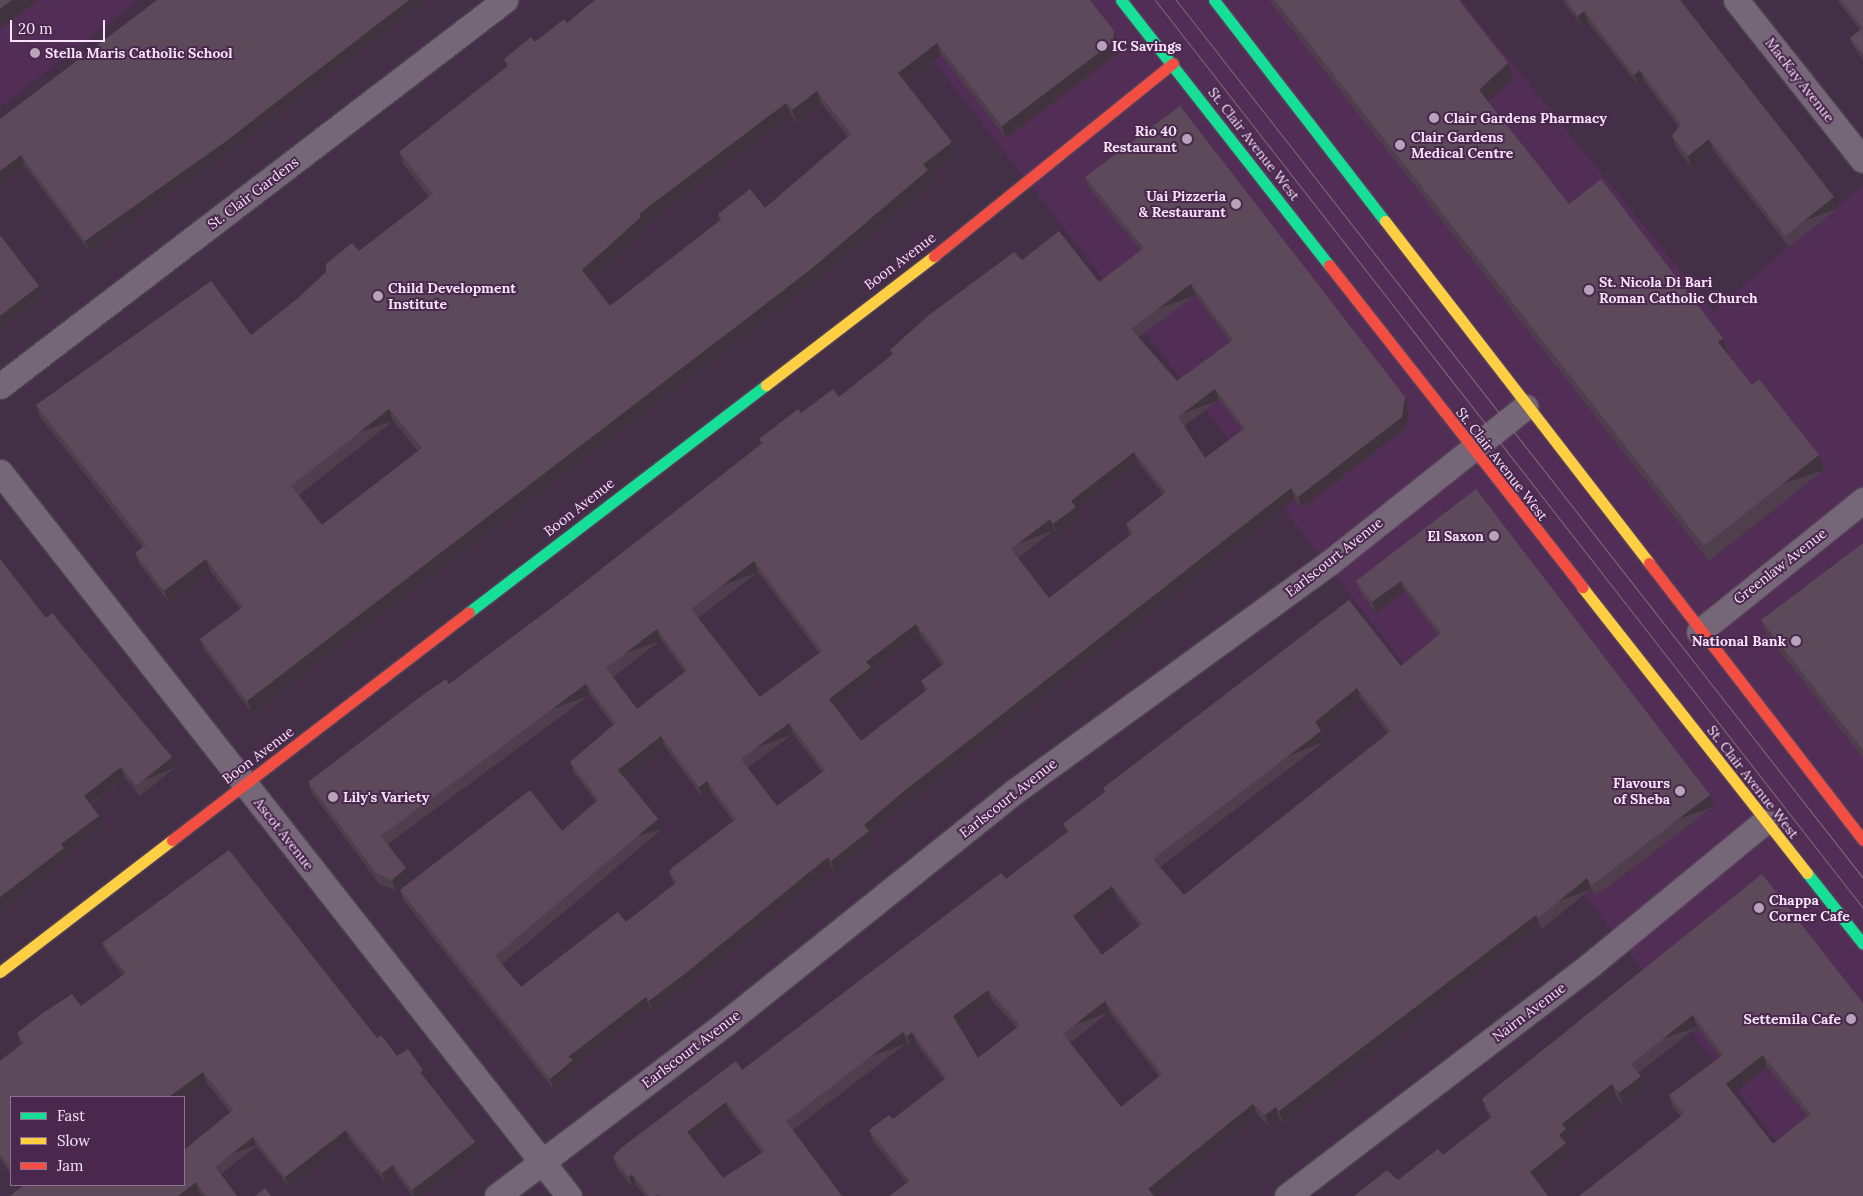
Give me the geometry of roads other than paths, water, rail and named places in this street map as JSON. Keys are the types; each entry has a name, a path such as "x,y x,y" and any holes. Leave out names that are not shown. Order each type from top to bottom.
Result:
{"main road":[{"name":"St. Clair Avenue West","path":"1121,0 1173,63 1470,449 1863,944"},
{"path":"1214,0 1525,407 1863,840"},
{"name":"Boon Avenue","path":"0,972 979,221 1173,63"}],"street":[{"name":"St. Clair Gardens","path":"0,386 505,0"},
{"name":"MacKay Avenue","path":"1736,0 1863,160"},
{"name":"Earlscourt Avenue","path":"497,1196 728,1021 1015,791 1329,563 1525,407"},
{"name":"Ascot Avenue","path":"0,472 569,1196"},
{"name":"Greenlaw Avenue","path":"1699,632 1863,500"},
{"name":"Nairn Avenue","path":"1288,1196 1590,966 1765,821"}],"tram line":[{"path":"1155,0 1863,908"},
{"path":"1176,0 1863,878"}],"place":[{"name":"IC Savings","path":"1102,46"},
{"name":"Stella Maris Catholic School","path":"35,53"},
{"name":"Clair Gardens Pharmacy","path":"1434,118"},
{"name":"Rio 40 Restaurant","path":"1187,139"},
{"name":"Clair Gardens Medical Centre","path":"1400,145"},
{"name":"Uai Pizzeria & Restaurant","path":"1236,204"},
{"name":"St. Nicola Di Bari Roman Catholic Church","path":"1589,290"},
{"name":"Child Development Institute","path":"378,296"},
{"name":"El Saxon","path":"1494,536"},
{"name":"National Bank","path":"1796,641"},
{"name":"Flavours of Sheba","path":"1680,791"},
{"name":"Lily's Variety","path":"333,797"},
{"name":"Chappa Corner Cafe","path":"1759,908"},
{"name":"Settemila Cafe","path":"1851,1019"}]}
